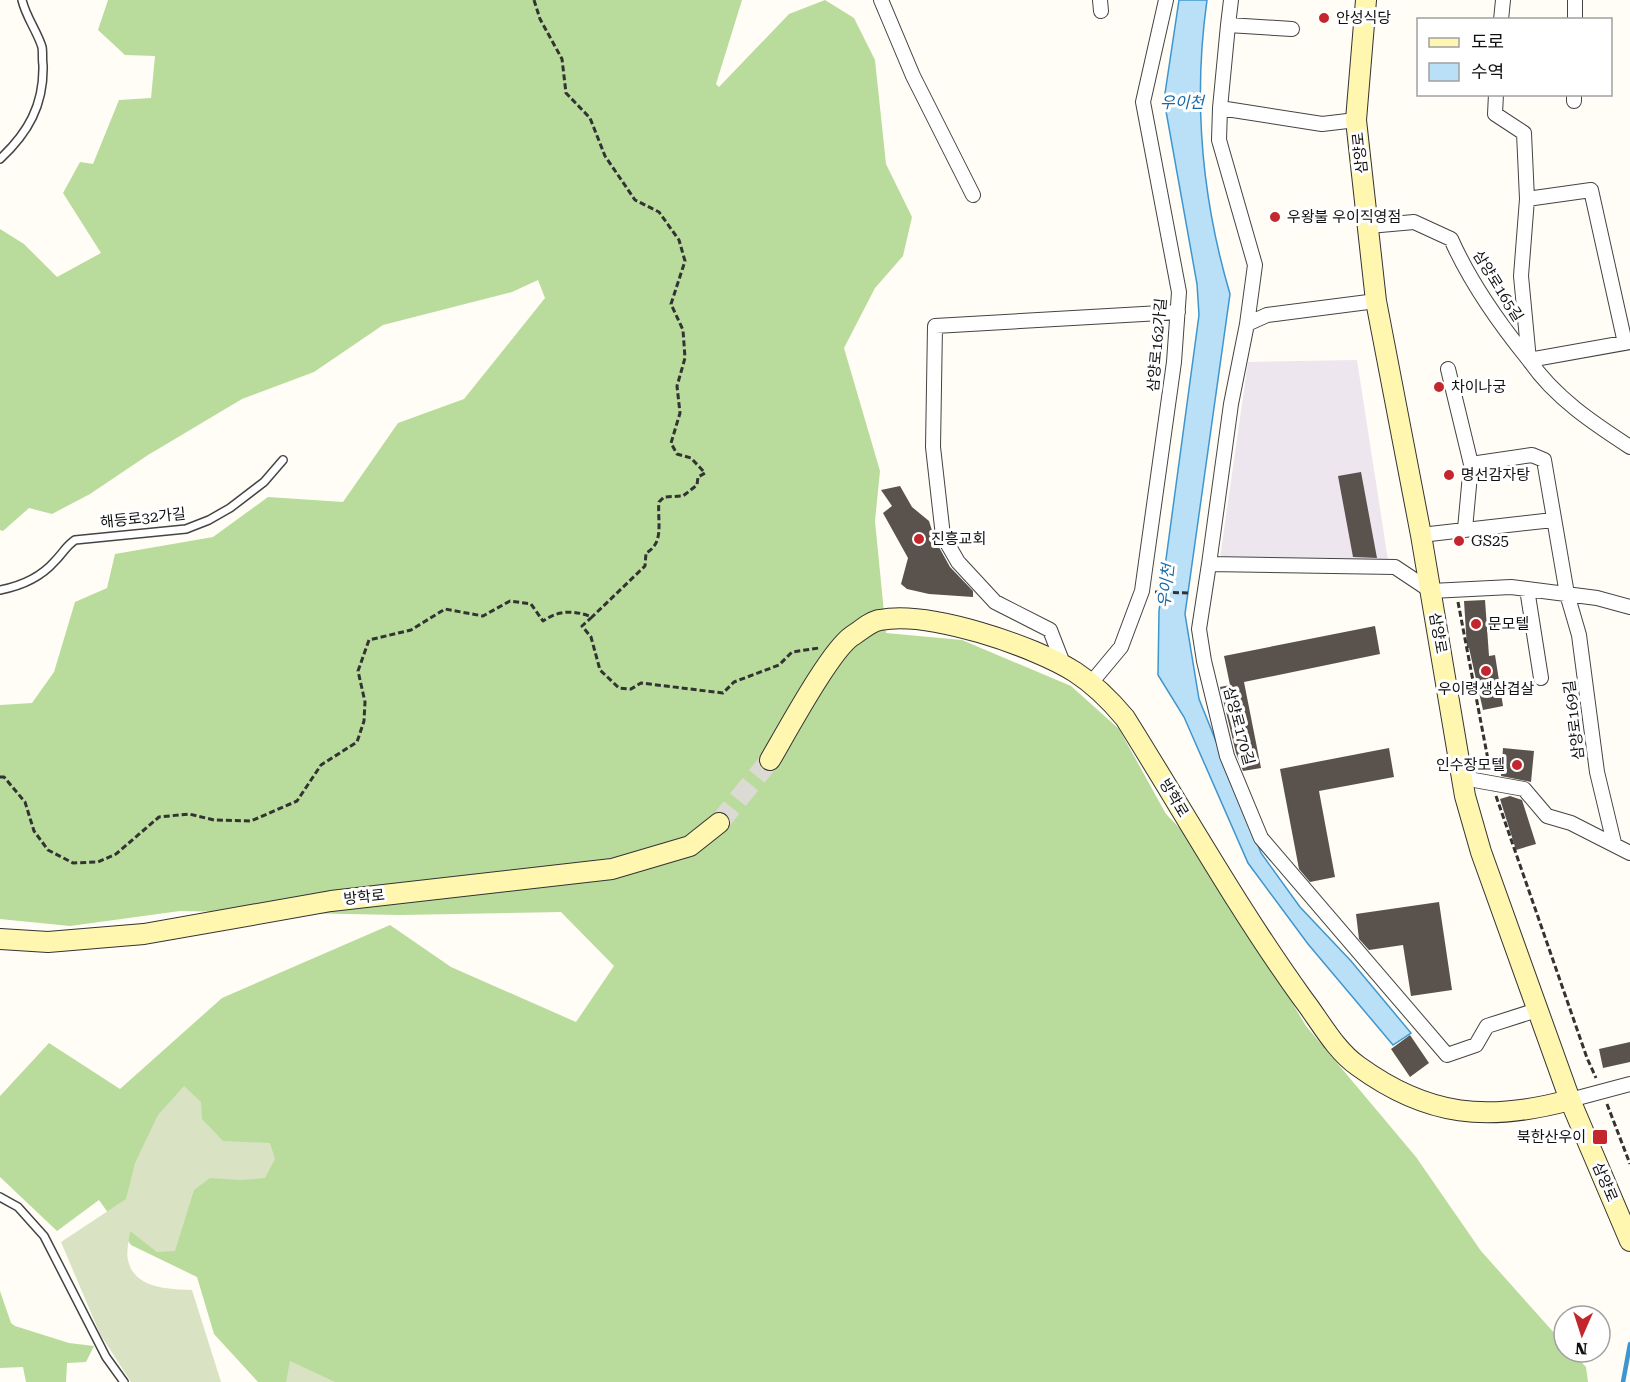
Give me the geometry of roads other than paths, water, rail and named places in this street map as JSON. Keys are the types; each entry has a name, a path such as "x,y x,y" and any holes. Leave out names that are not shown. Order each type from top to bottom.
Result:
{"main road":[{"name":"삼양로","path":"1366,0 1356,120 1376,301 1421,535 1463,778 1481,852 1537,1010 1570,1100 1630,1240"},
{"name":"방학로","path":"770,760 832,659 850,637 879,620 927,620 987,633 1065,666 1107,696 1125,718 1267,949 1334,1042 1357,1065 1426,1102 1461,1112 1494,1114 1535,1109 1570,1100"},
{"name":"방학로","path":"0,939 48,942 144,934 331,901 612,869 690,846 719,823"}],"street":[{"path":"881,0 917,85 973,195"},
{"name":"삼양로162가길","path":"1090,683 1121,646 1142,591 1178,312 1179,292 1143,102 1166,0"},
{"name":"삼양로170길","path":"1231,0 1219,140 1255,265 1247,324 1231,404 1199,629 1204,661 1227,756 1261,838 1447,1055 1476,1045 1487,1026 1537,1010"},
{"path":"1501,18 1503,0"},
{"path":"1575,0 1575,18"},
{"path":"1228,25 1292,29"},
{"path":"1496,96 1495,114 1524,133 1527,199 1521,276 1529,360 1628,343 1591,190 1527,199"},
{"path":"1220,108 1322,124 1356,120"},
{"name":"삼양로165길","path":"1369,226 1414,222 1452,239 1467,274 1504,330 1541,378 1589,420 1630,447"},
{"path":"1247,324 1267,315 1376,301"},
{"path":"1065,666 1050,630 994,602 958,562 943,536 933,447 935,326 1178,312"},
{"path":"1448,369 1471,464 1465,529"},
{"name":"삼양로169길","path":"1471,464 1539,456 1545,464 1567,594 1579,635 1597,772 1614,843"},
{"path":"1421,535 1553,520"},
{"path":"1209,564 1395,567 1431,591 1511,587 1597,598 1630,607"},
{"name":"삼양로169길","path":"1527,589 1541,678"},
{"path":"1463,778 1524,789 1546,816 1614,843 1630,853"},
{"path":"1570,1100 1630,1084"}],"lane":[{"path":"0,159 12,148 36,113 43,78 42,47 26,16 22,0"},
{"name":"해등로32가길","path":"0,590 31,581 75,540 186,529 209,520 230,508 264,482 283,460"},
{"path":"0,1197 18,1207 44,1236 105,1356 124,1382"}],"water":[{"name":"우이천","path":"1179,0 1207,0 1201,74 1203,148 1213,222 1230,294 1185,614 1199,699 1261,853 1300,907 1351,961 1411,1033 1393,1045 1308,944 1248,863 1184,717 1158,675 1159,611 1199,315 1197,284 1164,100"}],"waterway":[{"path":"1623,1382 1630,1344"}],"tunnel":[{"path":"719,823 770,760"}],"place":[{"name":"안성식당","path":"1324,18"},
{"name":"우왕불 우이직영점","path":"1275,217"},
{"name":"차이나궁","path":"1439,387"},
{"name":"명선감자탕","path":"1449,475"},
{"name":"진흥교회","path":"919,539"},
{"name":"GS25","path":"1459,541"},
{"name":"문모텔","path":"1476,624"},
{"name":"우이령생삼겹살","path":"1486,671"},
{"name":"인수장모텔","path":"1517,765"},
{"name":"북한산우이","path":"1600,1137"}]}
